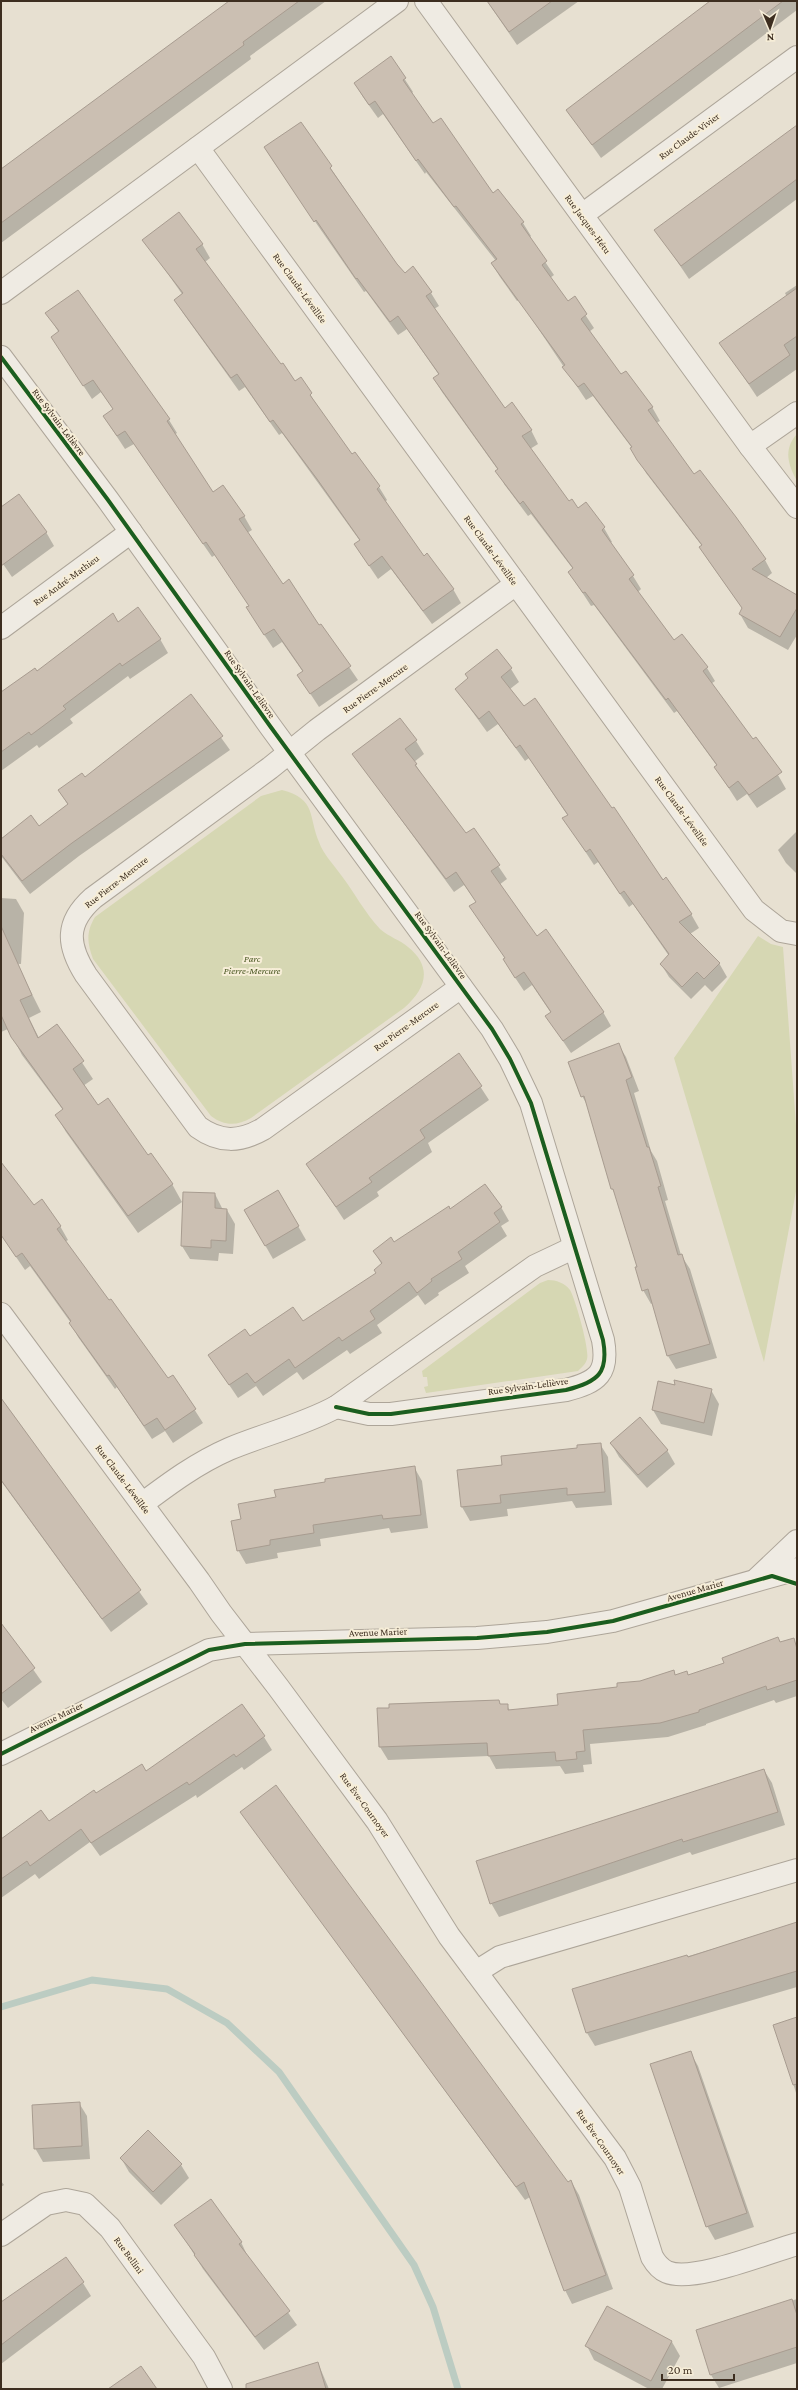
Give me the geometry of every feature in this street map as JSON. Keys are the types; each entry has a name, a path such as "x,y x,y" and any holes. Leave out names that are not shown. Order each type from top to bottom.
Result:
{"street":[{"path":"1,293 397,1"},
{"name":"Rue Jacques-Hétu","path":"426,1 750,446 797,507"},
{"name":"Rue Claude-Vivier","path":"582,216 797,57"},
{"name":"Rue Claude-Léveillée","path":"198,148 754,910 781,931 797,934"},
{"name":"Rue Sylvain-Lelièvre","path":"1,357 131,532 501,1043 531,1103 605,1353 605,1363 602,1372 582,1386 566,1390 391,1414 369,1414 336,1407"},
{"path":"750,446 797,412"},
{"name":"Rue André-Mathieu","path":"1,628 131,532"},
{"name":"Rue Pierre-Mercure","path":"461,987 252,1135 229,1140 208,1135 198,1127 179,1103 78,962 71,938 72,925 77,914 92,898 516,584"},
{"path":"142,1504 203,1462 259,1438 321,1415 336,1407 535,1266 573,1248"},
{"name":"Rue Claude-Léveillée","path":"1,1314 245,1644"},
{"path":"756,1581 797,1542"},
{"name":"Avenue Marier","path":"1,1754 196,1655 209,1650 245,1644 477,1638 547,1632 613,1621 797,1569"},
{"name":"Rue Ève-Cournoyer","path":"245,1644 377,1821 437,1917 614,2158 630,2187 652,2257 658,2267 675,2274 693,2275 797,2244"},
{"path":"476,1972 500,1957 797,1870"},
{"name":"Rue Bellini","path":"1,2235 46,2204 66,2200 85,2204 93,2209 114,2234 204,2357 221,2389"}],"green space":[{"path":"797,434 797,481 789,463 788,451"},
{"name":"Parc Pierre-Mercure","path":"282,790 301,798 306,804 310,810 319,842 326,855 369,916 380,929 405,945 416,955 424,970 424,978 422,986 412,1001 404,1008 251,1118 236,1124 231,1124 221,1122 211,1116 93,959 88,938 92,922 95,917 261,796"},
{"path":"758,936 771,944 783,947 797,1139 797,1186 764,1362 674,1058"},
{"path":"548,1280 557,1281 566,1285 570,1290 582,1324 587,1359 586,1363 578,1371 426,1393 424,1387 428,1386 427,1377 423,1377 422,1371 540,1283"}],"building":[{"path":"229,1 299,1 243,42 244,45 1,223 1,169"},
{"path":"487,1 552,1 509,32"},
{"path":"710,1 783,1 592,145 566,110"},
{"path":"391,56 406,78 403,80 433,123 441,118 493,193 498,189 524,222 521,224 547,261 542,265 568,301 575,296 587,314 581,319 621,374 626,371 653,407 648,410 694,474 700,470 766,559 752,569 797,595 797,608 780,637 739,614 742,608 699,547 702,545 637,460 630,448 632,447 584,383 578,387 562,367 565,365 491,263 497,259 456,206 454,207 418,159 416,161 375,101 369,105 354,83"},
{"path":"301,122 332,166 330,168 397,264 405,273 413,266 432,292 426,296 505,408 512,402 532,430 522,436 569,501 572,499 578,508 586,502 605,527 602,530 634,575 629,579 674,640 682,634 708,667 703,671 753,739 756,737 782,772 749,795 738,781 729,788 714,767 717,765 668,698 666,700 585,592 583,593 568,572 573,568 523,501 520,504 495,471 498,469 433,378 439,374 398,316 390,322 357,278 356,279 316,220 314,222 264,147"},
{"path":"797,125 797,179 681,266 654,230"},
{"path":"179,212 203,244 196,249 281,364 283,363 295,381 301,377 312,393 310,395 352,454 355,452 380,486 377,489 424,556 427,553 454,589 423,611 382,556 369,566 354,544 360,540 317,479 273,420 270,422 237,374 231,378 174,300 183,293 142,240"},
{"path":"797,288 797,336 784,345 790,355 749,384 719,343"},
{"path":"78,290 170,419 167,421 213,492 223,485 245,516 239,519 283,584 289,579 319,625 321,624 351,666 310,694 297,675 303,671 274,629 264,635 246,607 249,606 206,542 203,544 125,431 117,436 103,416 113,409 93,380 83,386 51,337 59,331 45,313"},
{"path":"19,494 47,532 1,566 1,507"},
{"path":"138,607 161,639 122,666 120,663 63,706 66,709 31,735 29,732 1,752 1,692 35,668 37,671 113,613 118,622"},
{"path":"497,649 512,668 501,677 524,706 535,698 612,808 614,807 663,880 666,877 692,914 679,922 720,963 704,979 697,972 682,987 660,964 669,954 624,891 620,894 590,849 586,852 562,818 568,815 520,745 516,748 489,711 479,719 455,689 468,678 465,674"},
{"path":"191,694 223,736 72,843 22,881 1,854 1,839 31,815 39,826 68,804 58,790 82,773 85,777"},
{"path":"400,718 417,740 405,749 417,764 415,765 466,833 474,828 500,865 491,871 537,936 546,929 604,1012 563,1041 545,1016 551,1012 524,972 515,978 503,959 505,958 469,906 476,902 456,872 446,879 352,754"},
{"path":"1,926 32,995 20,1000 38,1038 57,1024 84,1061 73,1069 98,1105 108,1098 148,1155 151,1153 173,1184 128,1216 55,1115 63,1109 11,1037 1,1015"},
{"path":"619,1043 632,1077 626,1080 661,1186 658,1187 678,1255 682,1254 710,1344 667,1356 648,1289 642,1291 635,1267 637,1267 613,1189 611,1189 584,1096 581,1097 568,1062"},
{"path":"459,1053 482,1086 420,1130 425,1138 369,1178 372,1182 336,1207 306,1164"},
{"path":"1,1162 34,1205 42,1199 61,1226 57,1229 109,1300 111,1299 168,1378 173,1375 196,1409 165,1430 157,1418 144,1426 109,1375 107,1376 69,1323 71,1321 22,1253 16,1257 1,1235"},
{"path":"485,1184 502,1207 494,1213 500,1222 458,1252 462,1259 431,1279 432,1281 417,1293 409,1282 370,1311 375,1319 342,1341 339,1337 295,1368 289,1359 255,1383 247,1373 229,1385 208,1355 245,1329 250,1336 293,1307 303,1321 376,1273 374,1270 382,1263 373,1251 391,1237 394,1242 449,1206 450,1209"},
{"path":"278,1190 299,1226 265,1246 244,1210"},
{"path":"183,1192 215,1193 215,1208 227,1209 226,1241 211,1240 211,1248 181,1246"},
{"path":"674,1380 712,1389 704,1423 652,1410 658,1381 675,1385"},
{"path":"1,1398 141,1590 102,1619 1,1480"},
{"path":"640,1417 668,1450 638,1475 610,1443"},
{"path":"601,1443 605,1492 567,1495 567,1488 500,1495 501,1503 461,1507 457,1470 502,1465 501,1456 577,1448 577,1445"},
{"path":"415,1466 421,1515 383,1519 382,1515 313,1525 314,1533 270,1540 270,1545 237,1551 231,1521 241,1519 238,1504 276,1497 274,1490 325,1482 325,1479"},
{"path":"1,1623 35,1668 1,1694"},
{"path":"778,1637 780,1642 794,1638 797,1649 797,1680 767,1690 766,1686 699,1710 699,1712 660,1723 583,1730 585,1751 576,1752 577,1759 556,1761 555,1752 488,1756 487,1743 379,1747 377,1708 389,1708 389,1704 499,1700 500,1704 508,1704 508,1710 558,1705 557,1694 617,1687 617,1683 640,1681 674,1670 675,1675 687,1671 688,1675 724,1663 722,1658"},
{"path":"242,1704 265,1736 236,1757 234,1754 189,1785 187,1782 91,1843 81,1829 30,1866 27,1861 1,1879 1,1839 41,1810 49,1821 94,1790 96,1793 142,1764 146,1771"},
{"path":"764,1769 778,1812 683,1842 682,1839 490,1904 476,1861"},
{"path":"276,1785 568,2182 571,2180 606,2275 564,2291 524,2182 516,2187 240,1812"},
{"path":"797,1922 797,1971 586,2033 572,1989 687,1955 688,1957"},
{"path":"797,2017 797,2084 793,2085 773,2025"},
{"path":"691,2051 747,2213 706,2227 650,2064"},
{"path":"80,2102 82,2146 34,2149 32,2105"},
{"path":"148,2130 182,2164 153,2192 120,2158"},
{"path":"211,2199 242,2242 239,2244 290,2311 255,2337 194,2255 195,2254 174,2225"},
{"path":"66,2257 84,2282 1,2345 1,2302"},
{"path":"792,2299 797,2315 797,2347 710,2375 696,2330"},
{"path":"607,2306 672,2341 651,2381 585,2346"},
{"path":"318,2362 326,2389 246,2389 246,2384"},
{"path":"141,2366 157,2389 108,2389"}],"waterway":[{"path":"1,2007 92,1980 167,1989 227,2023 279,2072 414,2265 433,2307 458,2389"}],"cycle path":[{"path":"1,357 108,500 270,726 492,1029 510,1059 531,1103 603,1340 604,1361 599,1374 586,1383 566,1390 391,1414 369,1414 336,1407"},
{"path":"1,1754 209,1650 245,1644 477,1638 547,1632 613,1621 772,1576 797,1584"}]}
